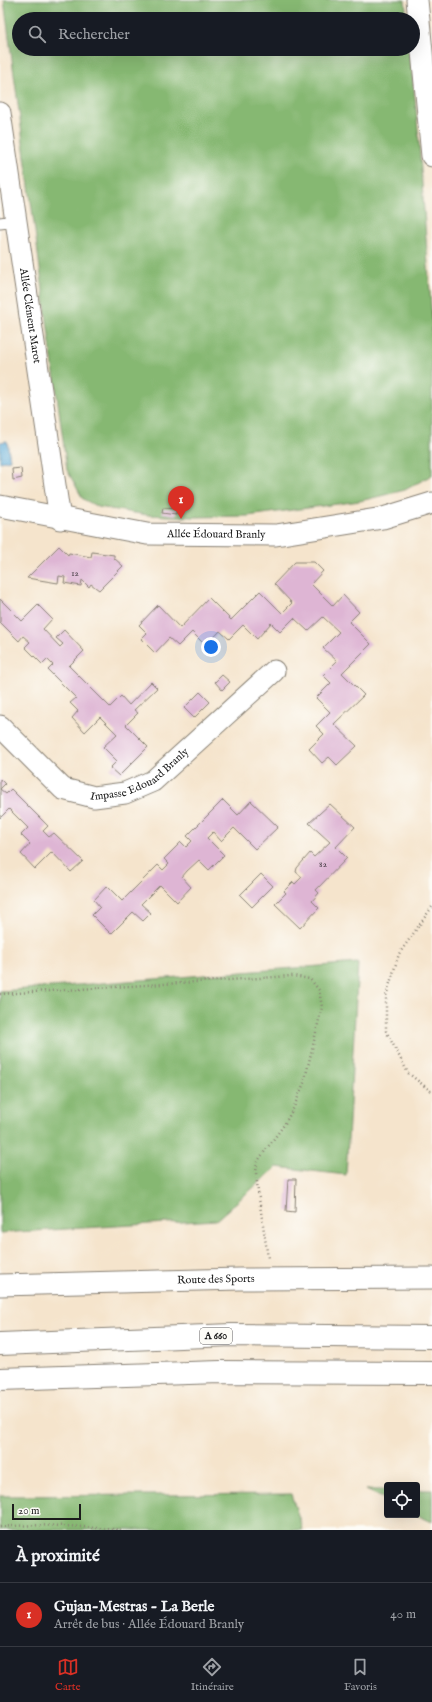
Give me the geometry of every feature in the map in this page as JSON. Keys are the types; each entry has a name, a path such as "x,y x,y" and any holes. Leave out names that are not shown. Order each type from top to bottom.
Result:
{"highway":[{"name":"A 660","path":"0,1344 232,1335 432,1337"},
{"path":"0,1379 220,1372 432,1373"}],"street":[{"path":"417,0 419,12"},
{"path":"420,18 428,66 432,149"},
{"name":"Allée Clément Marot","path":"1,126 8,222 60,519"},
{"name":"Allée Édouard Branly","path":"0,506 60,519 147,534 276,535 382,518 432,503"},
{"name":"Impasse Edouard Branly","path":"0,726 63,789 94,797 125,793 153,780 274,671"},
{"name":"Route des Sports","path":"0,1285 271,1279 432,1278"}],"path":[{"path":"432,907 399,954 386,996 386,1031 408,1073 432,1092"},
{"path":"0,994 293,976 310,979 319,990 322,1007 304,1083 284,1125 258,1162 256,1173 271,1279"},
{"path":"0,1527 17,1525 61,1526 124,1530"}],"green space":[{"path":"4,0 405,0 406,12 12,12 12,56 411,56 418,129 432,320 432,475 405,490 360,501 248,516 193,517 147,515 98,507 83,499 67,470"},
{"path":"358,963 346,1175 277,1167 216,1220 0,1233 0,991"},
{"path":"366,1490 384,1490 384,1499"},
{"path":"420,1490 432,1490 432,1522 420,1516"},
{"path":"291,1494 303,1530 0,1530 0,1496"}],"water":[{"path":"7,441 10,460 0,462 0,442"}],"building":[{"path":"21,468 22,478 13,480 12,469"},
{"path":"163,508 177,509 176,515 162,513"},
{"path":"59,546 68,555 69,553 91,557 92,552 114,555 114,558 123,566 99,590 91,584 89,587 82,580 81,586 64,583 65,577 59,576 58,583 27,578"},
{"path":"295,562 314,562 323,571 311,584 333,606 343,595 359,612 349,622 371,644 342,673 364,695 334,724 357,746 337,765 329,757 322,763 309,749 324,734 316,726 330,712 316,698 331,683 323,675 337,661 323,648 339,632 323,617 308,631 294,618 280,632 271,623 257,639 243,625 229,639 220,631 206,646 192,632 178,646 169,638 155,653 141,639 147,633 139,625 158,605 180,628 209,598 231,620 260,591 282,613 292,603 274,584"},
{"path":"0,599 22,621 38,605 52,619 43,629 60,647 63,644 56,638 64,630 84,651 69,666 110,707 121,696 129,705 151,682 157,688 134,710 138,713 126,725 148,747 119,776 110,768 117,761 103,747 117,734 100,717 85,732 72,718 78,711 70,703 76,698 48,670 53,665 47,659 42,664 25,647 30,642 23,636 19,641 0,622"},
{"path":"222,675 230,682 222,690 215,682"},
{"path":"200,692 210,702 194,718 184,708"},
{"path":"0,779 5,784 0,789"},
{"path":"0,789 6,794 11,789 48,826 43,831 49,837 54,833 83,861 71,872 52,852 35,869 21,854 30,844 21,835 28,828 9,809 0,818"},
{"path":"223,800 238,815 251,801 278,827 255,849 234,828 221,841 213,832 207,838 224,855 209,870 199,860 187,871 182,877 191,887 177,902 160,885 141,904 151,913 143,921 133,912 111,934 92,915 100,907 94,900 107,886 122,901 158,865 163,870 169,864 164,859 181,842 186,847 192,841 187,836"},
{"path":"330,804 355,827 336,847 347,858 316,890 319,893 312,901 319,908 300,928 275,904 286,893 284,891 293,882 295,884 302,877 296,872 297,868 310,853 314,857 330,842 309,823"},
{"path":"261,874 273,886 252,907 240,895"},
{"path":"288,1179 296,1179 295,1212 286,1211"}],"place":[{"name":"Gujan-Mestras - La Berle","path":"181,519"}]}
